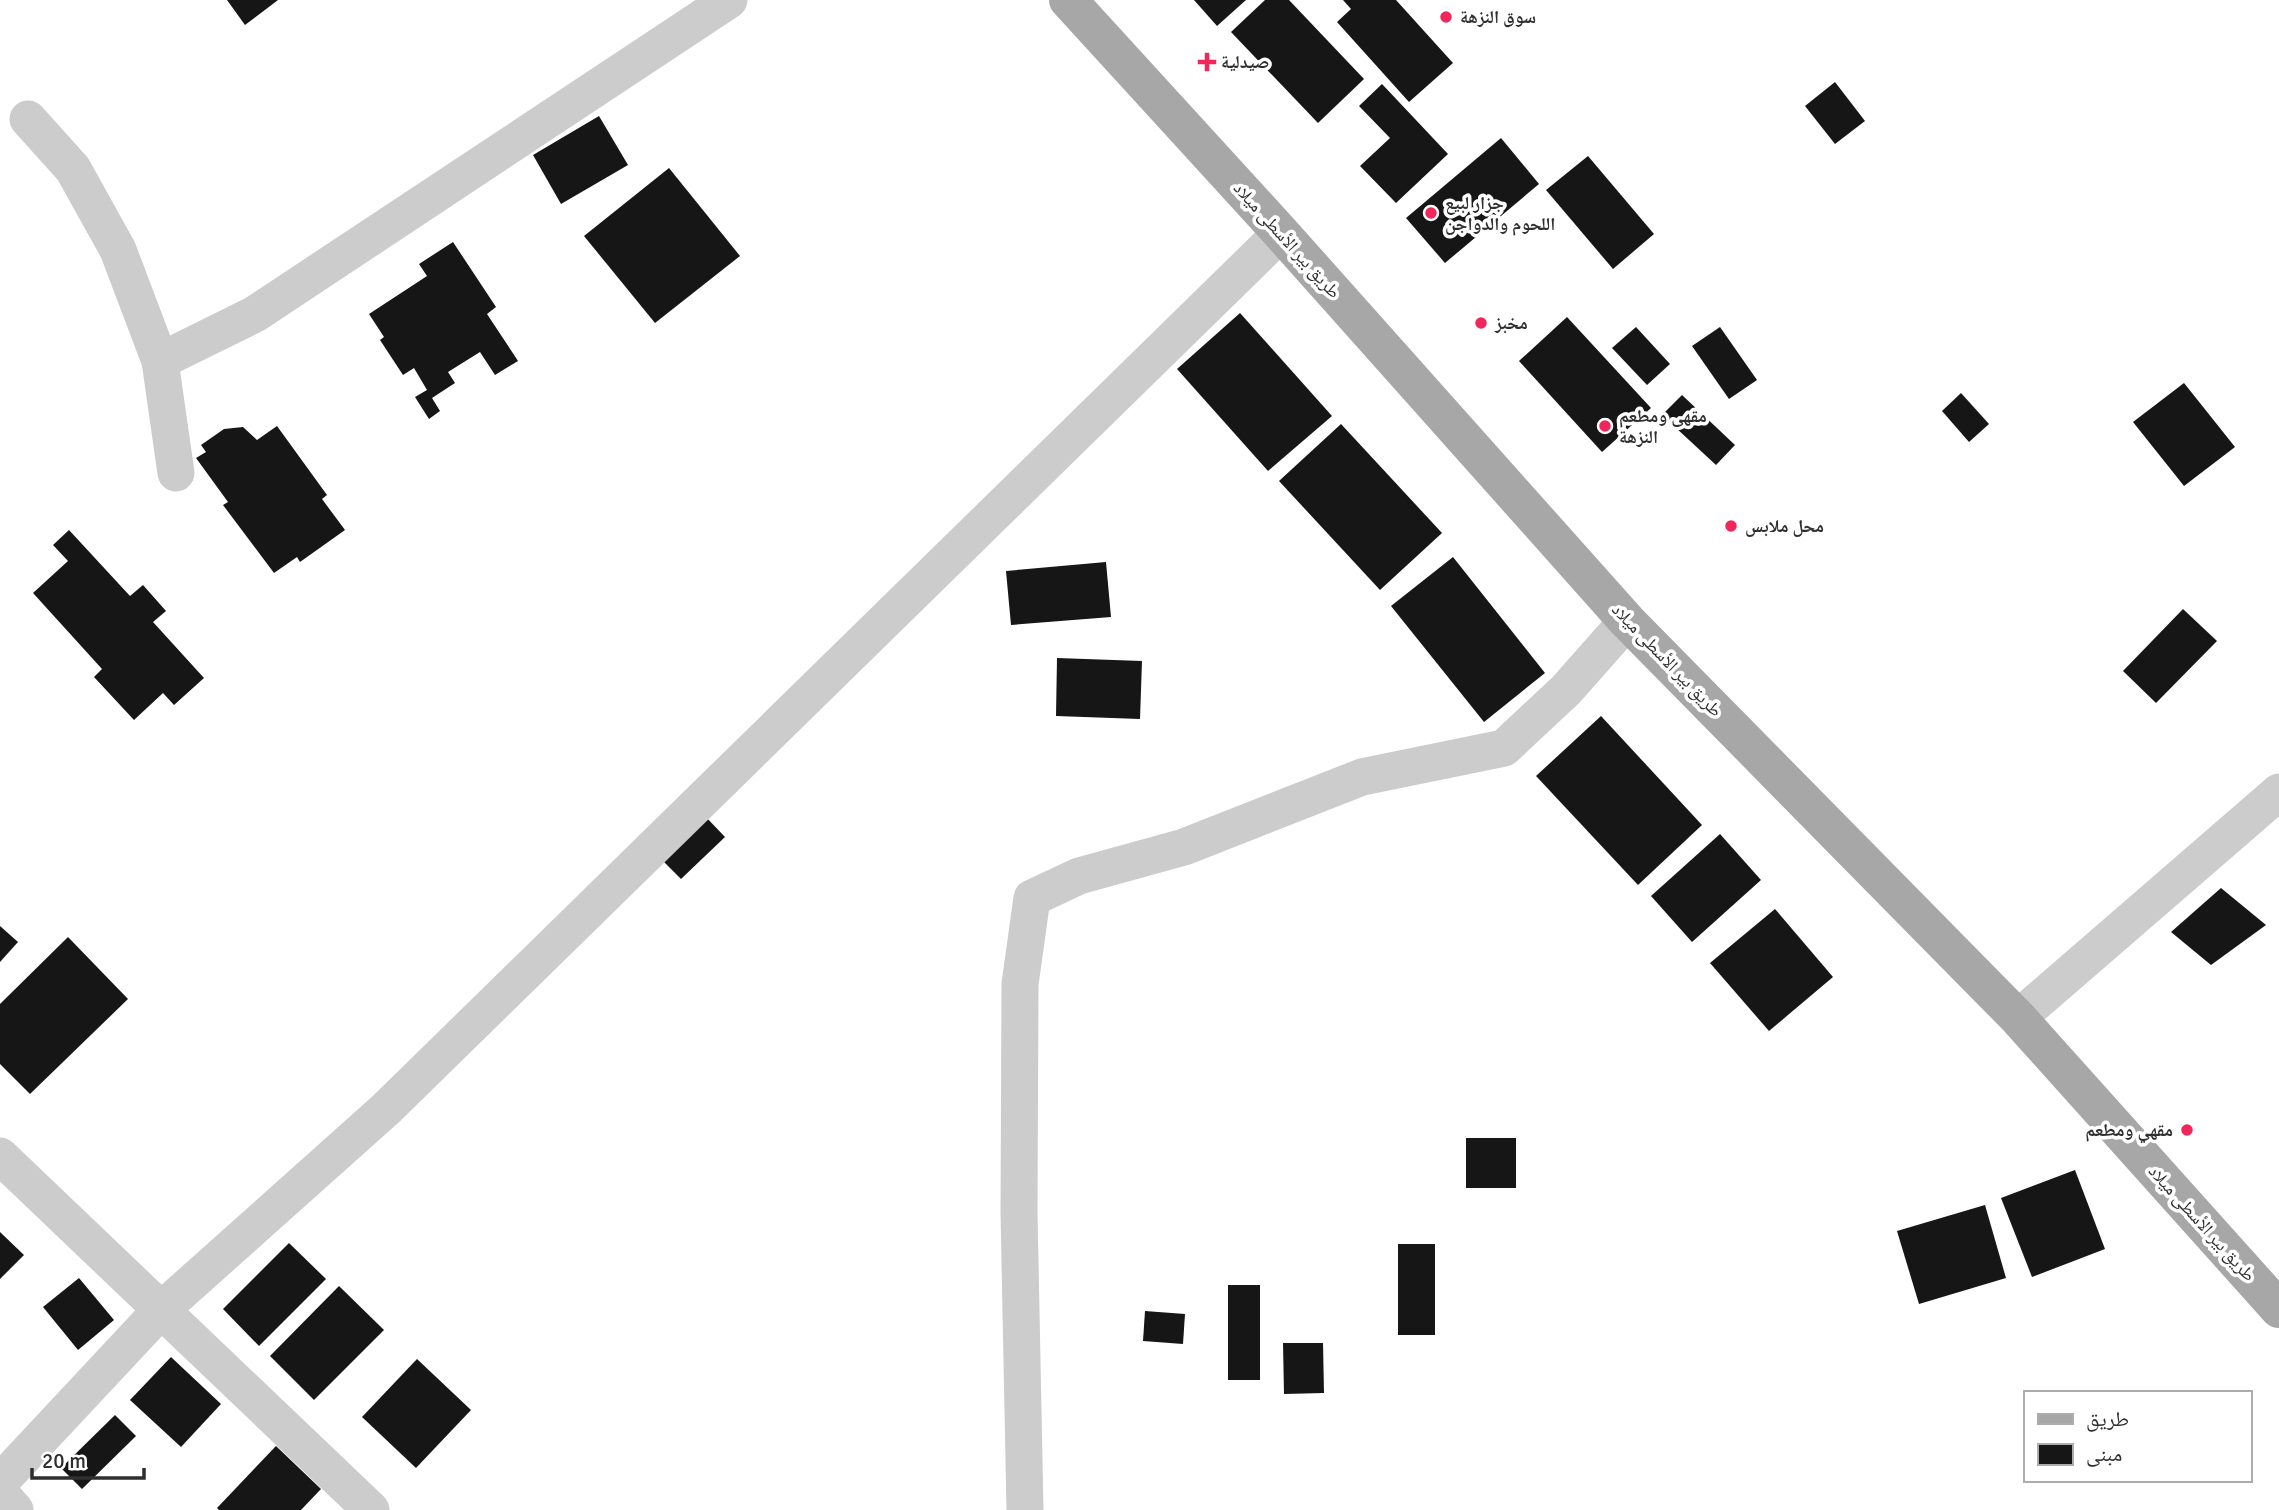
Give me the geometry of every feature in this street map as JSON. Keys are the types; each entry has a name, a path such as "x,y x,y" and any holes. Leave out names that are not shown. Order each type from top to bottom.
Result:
{"main road":[{"name":"طريق بير الأسطى ميلاد","path":"1068,0 1281,233 1627,621 2018,1018 2279,1309"}],"street":[{"path":"160,361 255,314 729,0"},
{"path":"28,119 73,169 118,250 160,361 176,473"},
{"path":"0,1482 160,1311 386,1109 1281,233"},
{"path":"1025,1510 1018,1212 1020,984 1032,898 1079,876 1184,847 1362,777 1504,748 1566,690 1627,621"},
{"path":"2018,1018 2279,792"},
{"path":"0,1156 371,1510"},
{"path":"0,1493 15,1510"}],"building":[{"path":"227,0 278,0 245,25"},
{"path":"1194,0 1246,0 1217,26"},
{"path":"1265,0 1289,0 1364,79 1318,123 1231,32"},
{"path":"1343,0 1396,0 1453,63 1409,102 1337,22 1351,9"},
{"path":"1835,82 1865,121 1835,144 1805,106"},
{"path":"1382,84 1448,154 1396,203 1360,166 1390,138 1359,106"},
{"path":"599,116 628,165 561,204 533,155"},
{"path":"1501,138 1539,184 1445,263 1406,218"},
{"path":"1588,156 1654,234 1613,269 1546,190"},
{"path":"669,168 740,256 655,323 584,236"},
{"path":"453,242 496,307 487,314 518,361 495,375 480,352 448,372 455,383 432,398 440,411 429,419 415,397 427,390 414,368 403,375 380,340 384,337 369,314 427,276 419,264"},
{"path":"1240,313 1332,416 1268,471 1177,369"},
{"path":"1567,317 1651,408 1602,452 1519,361"},
{"path":"1636,327 1670,364 1647,385 1612,348"},
{"path":"1720,327 1757,380 1729,399 1692,346"},
{"path":"2184,383 2235,447 2184,486 2133,422"},
{"path":"1961,393 1989,424 1969,442 1942,411"},
{"path":"1682,395 1735,445 1716,465 1662,415"},
{"path":"1341,424 1442,533 1380,590 1279,481"},
{"path":"277,426 327,495 322,499 345,530 300,562 297,557 274,573 223,505 228,502 196,458 206,452 201,445 224,429 243,427 257,440"},
{"path":"69,530 130,596 143,585 166,611 153,622 204,678 174,705 163,693 134,720 94,677 102,669 33,593 68,561 53,545"},
{"path":"1453,557 1545,673 1484,722 1391,606"},
{"path":"1106,562 1111,617 1011,625 1006,571"},
{"path":"2183,609 2217,641 2156,703 2123,671"},
{"path":"1057,658 1142,661 1140,719 1056,716"},
{"path":"1601,716 1702,825 1638,885 1536,776"},
{"path":"704,815 725,837 681,879 660,858"},
{"path":"1720,834 1761,880 1692,942 1651,896"},
{"path":"2221,888 2266,925 2211,965 2171,932"},
{"path":"1775,909 1833,977 1769,1031 1710,963"},
{"path":"0,926 18,942 0,962"},
{"path":"68,937 128,999 30,1094 0,1064 0,1004"},
{"path":"1466,1138 1516,1138 1516,1188 1466,1188"},
{"path":"2075,1170 2105,1249 2032,1277 2001,1198"},
{"path":"1985,1205 2006,1278 1919,1304 1897,1231"},
{"path":"0,1232 24,1255 0,1279"},
{"path":"289,1243 326,1279 259,1346 223,1309"},
{"path":"1398,1244 1435,1244 1435,1335 1398,1335"},
{"path":"79,1278 114,1320 78,1350 43,1307"},
{"path":"1228,1285 1260,1285 1260,1380 1228,1380"},
{"path":"339,1286 384,1330 314,1400 270,1356"},
{"path":"1145,1311 1185,1314 1183,1344 1143,1341"},
{"path":"1283,1343 1323,1343 1324,1393 1284,1394"},
{"path":"171,1357 221,1404 181,1447 130,1400"},
{"path":"417,1359 471,1410 416,1468 362,1417"},
{"path":"115,1415 136,1436 82,1489 61,1468"},
{"path":"276,1446 321,1489 301,1510 219,1510 217,1508"}],"place":[{"name":"سوق النزهة","path":"1446,17"},
{"name":"صيدلية","path":"1207,62"},
{"name":"جزار لبيع اللحوم والدواجن","path":"1431,213"},
{"name":"مخبز","path":"1481,323"},
{"name":"مقهى ومطعم النزهة","path":"1605,426"},
{"name":"محل ملابس","path":"1731,526"},
{"name":"مقهي ومطعم","path":"2187,1130"}]}
